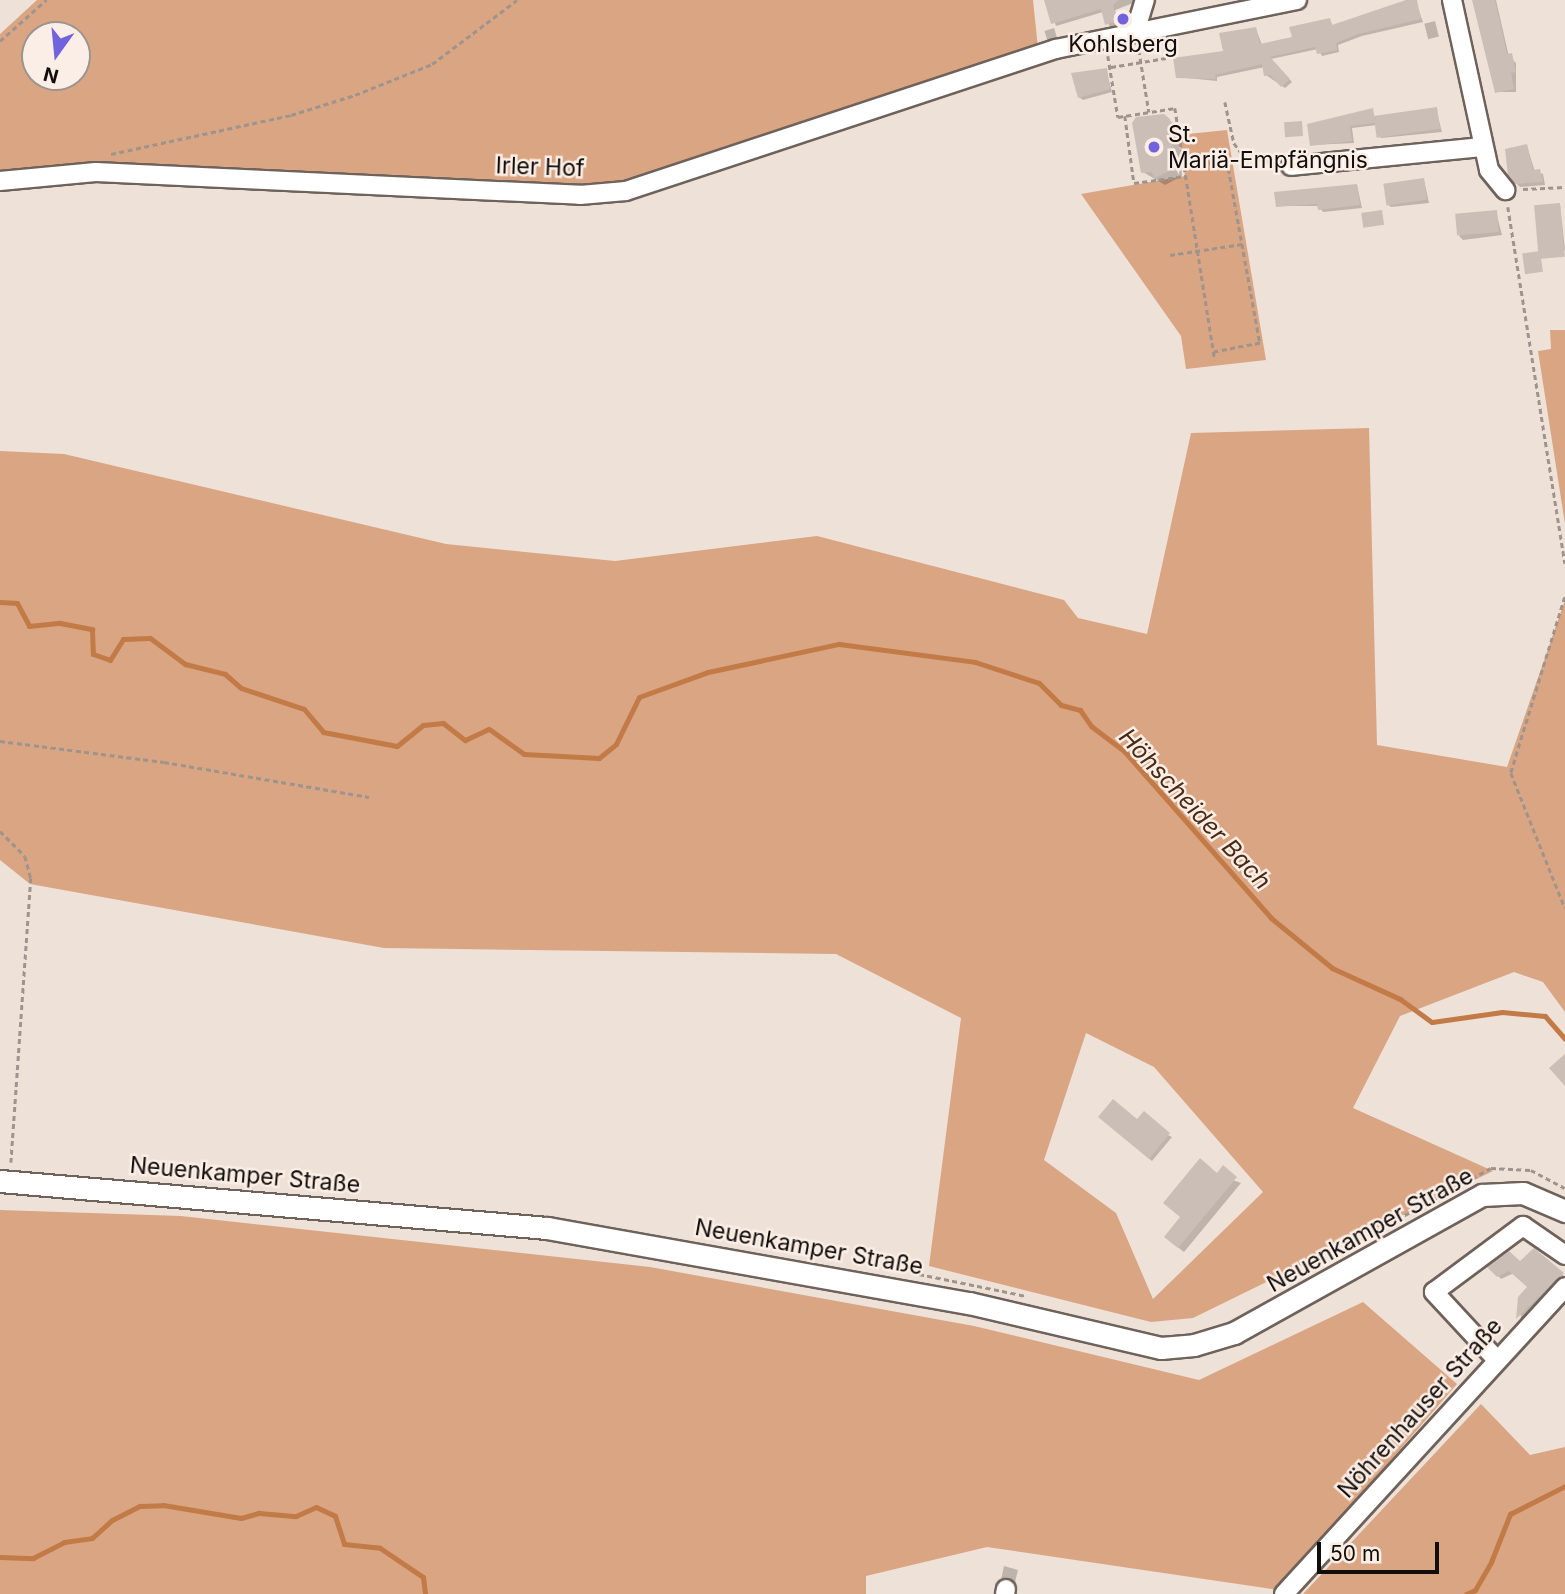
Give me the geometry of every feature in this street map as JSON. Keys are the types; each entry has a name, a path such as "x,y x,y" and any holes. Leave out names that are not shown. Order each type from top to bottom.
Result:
{"main road":[{"name":"Neuenkamper Straße","path":"5,1173 547,1228 969,1303 1161,1348 1195,1345 1234,1333 1482,1195 1523,1193 1565,1211"}],"street":[{"path":"1135,32 1145,0"},
{"name":"Irler Hof","path":"0,181 96,172 580,195 626,191 1056,48 1297,0"},
{"path":"1452,0 1489,170 1505,190"},
{"path":"1291,166 1483,147"},
{"path":"1497,1360 1434,1292 1523,1226 1565,1255"},
{"name":"Nöhrenhauser Straße","path":"1284,1594 1565,1287"}],"path":[{"path":"0,41 46,0"},
{"path":"103,156 291,115 366,91 441,59 517,0"},
{"path":"1135,32 1149,112"},
{"path":"1104,39 1118,117 1175,108 1216,360"},
{"path":"1110,67 1167,58"},
{"path":"1225,102 1234,143 1242,154 1291,166"},
{"path":"1125,116 1135,183 1186,176"},
{"path":"1184,167 1227,160 1260,343 1214,352"},
{"path":"1565,187 1505,190 1565,564"},
{"path":"1170,255 1242,244"},
{"path":"1565,597 1511,773 1565,908"},
{"path":"0,741 164,761 369,797"},
{"path":"0,831 25,856 31,878 5,1173"},
{"path":"0,1165 5,1173"},
{"path":"1328,1258 1384,1223 1492,1168 1531,1170 1565,1188"},
{"path":"910,1272 1032,1297"}],"shaded area":[{"path":"37,0 1033,0 1038,48 651,177 596,185 117,163 0,171 0,34"},
{"path":"1227,130 1266,360 1186,369 1181,336 1081,194 1185,176 1178,135"},
{"path":"1550,330 1565,330 1565,524 1538,351 1551,349"},
{"path":"1369,428 1377,745 1507,767 1565,600 1565,1012 1543,982 1514,972 1400,1016 1353,1108 1493,1171 1193,1318 1151,1322 929,1266 961,1018 836,954 384,948 30,884 0,860 0,451 64,454 446,544 615,561 817,536 1064,600 1078,618 1147,634 1191,433","holes":["1086,1033 1154,1067 1263,1192 1153,1299 1116,1213 1044,1160"]},
{"path":"0,1210 181,1216 650,1267 974,1326 1199,1380 1363,1302 1457,1384 1278,1590 987,1547 866,1576 866,1594 0,1594"},
{"path":"1481,1404 1530,1455 1565,1447 1565,1594 1303,1594"}],"building":[{"path":"1044,0 1119,0 1113,5 1117,21 1105,25 1101,9 1051,24"},
{"path":"1406,0 1417,0 1421,19 1358,34 1336,43 1337,50 1317,54 1315,47 1270,57 1290,79 1281,87 1270,75 1264,76 1262,64 1215,75 1216,79 1176,78 1173,58 1223,51 1219,33 1256,27 1260,44 1292,37 1289,27 1330,18 1332,25"},
{"path":"1472,0 1495,0 1507,54 1512,53 1516,72 1511,73 1514,89 1495,93"},
{"path":"1107,68 1110,89 1078,98 1071,73"},
{"path":"1437,107 1440,129 1377,138 1374,116"},
{"path":"1373,108 1375,123 1350,126 1352,141 1310,146 1307,124"},
{"name":"St. Mariä-Empfängnis","path":"1164,114 1170,119 1175,168 1155,178 1151,172 1141,173 1132,123 1136,117"},
{"path":"1302,121 1303,136 1285,137 1284,122"},
{"path":"1527,144 1533,170 1540,169 1543,182 1514,184 1508,176 1505,149"},
{"path":"1424,178 1427,200 1386,205 1383,184"},
{"path":"1357,184 1360,205 1318,210 1317,204 1276,207 1274,192"},
{"path":"1560,203 1565,257 1539,259 1534,205"},
{"path":"1382,210 1384,225 1363,228 1361,213"},
{"path":"1497,210 1499,232 1457,236 1455,214"},
{"path":"1540,251 1543,272 1525,274 1522,254"},
{"path":"1565,1054 1565,1086 1549,1068"},
{"path":"1113,1099 1137,1119 1144,1111 1170,1133 1149,1159 1098,1117"},
{"path":"1200,1158 1217,1173 1223,1165 1237,1177 1178,1248 1164,1237 1180,1217 1163,1203"},
{"path":"1534,1248 1564,1273 1516,1319 1518,1297 1527,1287 1509,1271 1497,1277 1487,1267 1509,1251 1520,1261"}],"waterway":[{"name":"Höhscheider Bach","path":"0,602 17,603 29,626 60,623 92,629 93,654 110,660 123,639 150,638 185,664 225,674 241,688 304,709 323,732 397,746 423,725 443,723 465,740 489,729 524,754 599,758 616,744 639,697 708,672 839,644 975,662 1039,683 1061,705 1080,710 1091,726 1124,751 1271,918 1332,968 1400,999 1432,1022 1502,1012 1545,1016 1565,1039"},
{"path":"1466,1594 1475,1590 1491,1562 1510,1514 1565,1486"},
{"path":"0,1557 33,1558 64,1542 92,1538 112,1520 140,1506 163,1505 241,1518 259,1513 296,1516 316,1507 335,1516 344,1544 380,1548 423,1577 425,1594"}],"place":[{"name":"Kohlsberg","path":"1123,19"},
{"name":"St. Mariä-Empfängnis","path":"1154,147"}]}
